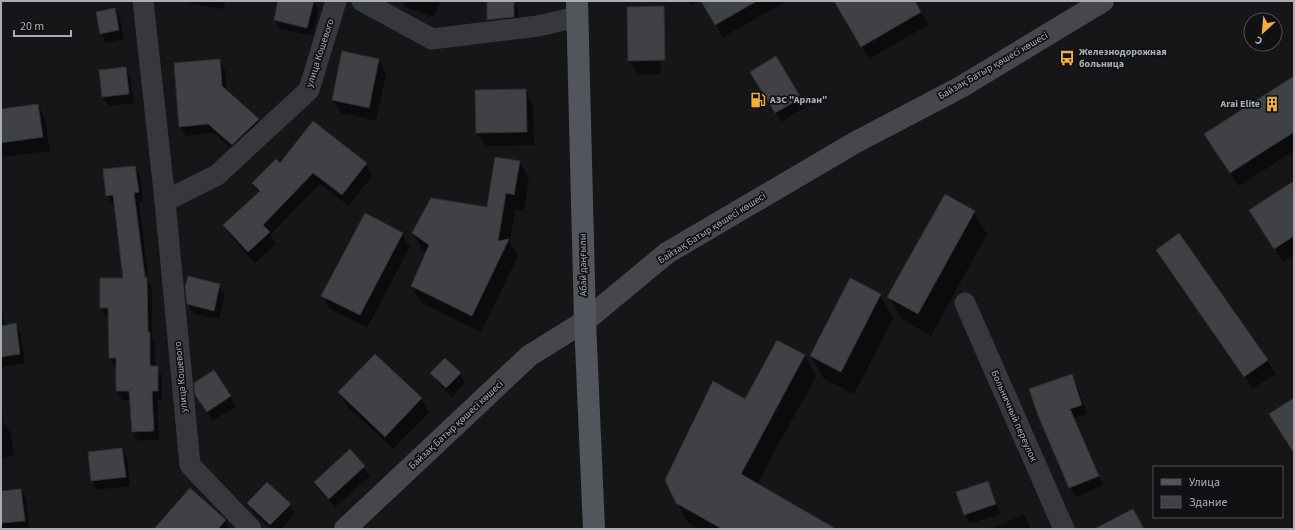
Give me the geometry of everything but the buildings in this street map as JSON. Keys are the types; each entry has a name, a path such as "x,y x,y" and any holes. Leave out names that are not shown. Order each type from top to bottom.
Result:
{"main road":[{"name":"Байзақ Батыр қөшесі көшесі","path":"346,529 530,356 585,321 667,253 856,142 961,87 1103,1"},
{"name":"Абай даңғылы","path":"577,9 585,321 594,529"}],"street":[{"name":"улица Кошевого","path":"143,1 165,201 190,465 251,529"},
{"name":"улица Кошевого","path":"165,201 217,175 309,90 336,1"},
{"path":"362,1 432,39 538,26 577,9"},
{"name":"Больничный переулок","path":"965,303 1064,529"}],"place":[{"name":"Железнодорожная больница","path":"1067,58"},
{"name":"АЗС \"Арлан\"","path":"758,100"},
{"name":"Arai Elite","path":"1272,104"}]}
